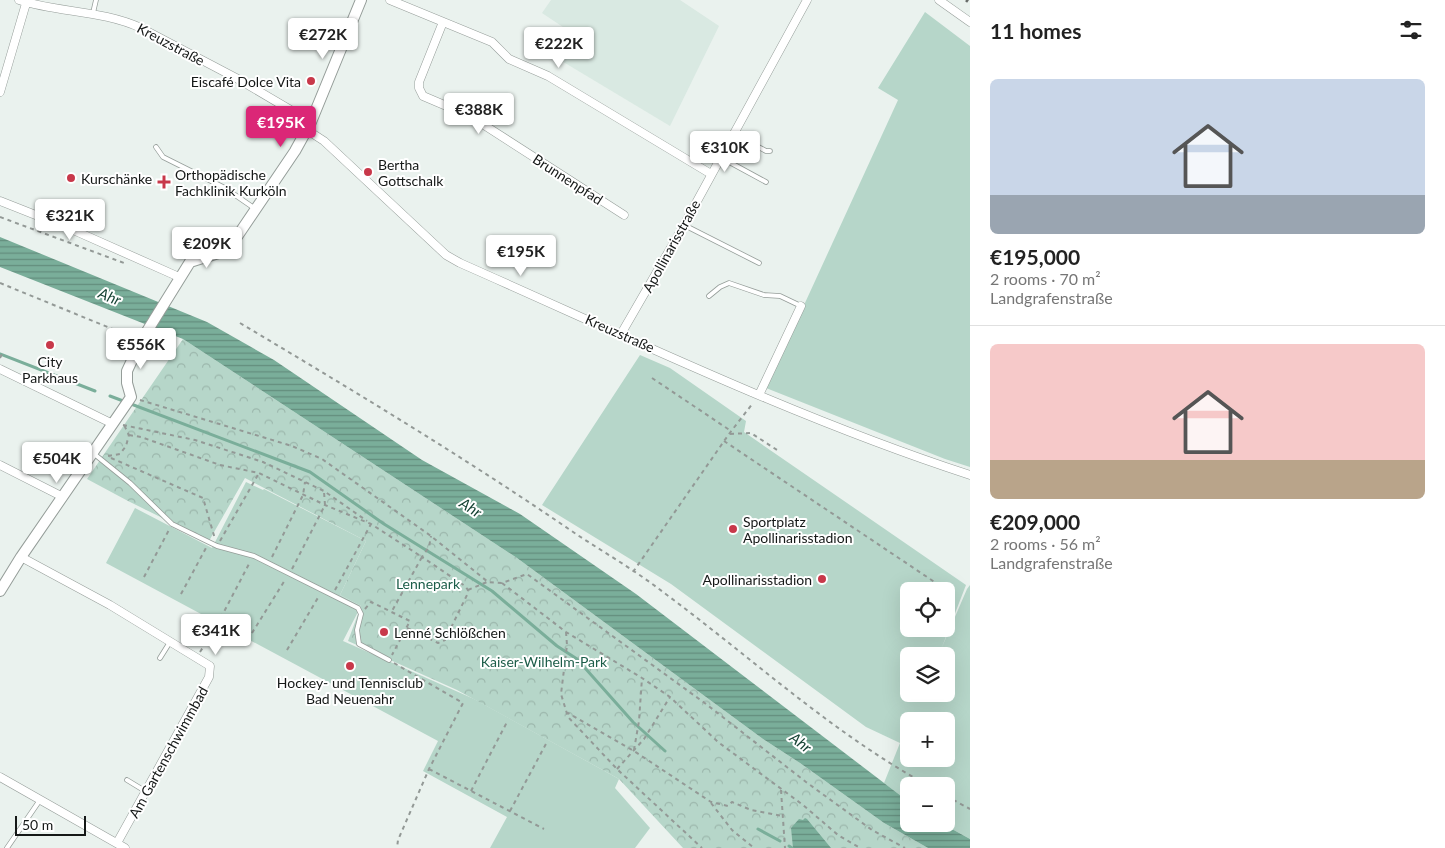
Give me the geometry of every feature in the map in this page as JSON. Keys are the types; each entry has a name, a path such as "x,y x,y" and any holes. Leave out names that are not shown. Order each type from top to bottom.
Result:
{"street":[{"path":"0,591 21,557 129,401 127,371 141,340 179,277 190,262 228,250 295,151 309,126 361,0"},
{"path":"390,0 492,42 509,59 548,76 711,174"},
{"name":"Apollinarisstraße","path":"621,334 684,225 807,0"},
{"path":"939,0 970,22"},
{"name":"Kreuzstraße","path":"24,1 61,11 93,13 124,20 238,80 309,126 446,255 460,263 759,395 894,448 970,475"},
{"path":"0,92 24,1"},
{"name":"Brunnenpfad","path":"443,22 419,82 419,88 423,96 470,116 624,215"},
{"path":"0,201 71,229 179,277"},
{"path":"759,395 801,306"},
{"path":"0,369 113,424"},
{"path":"0,465 63,497"},
{"name":"Am Gartenschwimmbad","path":"21,557 110,605 210,666 210,677 117,843"},
{"path":"0,777 125,848"}],"lane":[{"path":"93,13 96,0"},
{"path":"734,134 766,151 770,151"},
{"path":"156,147 163,157 225,188 256,209"},
{"path":"720,157 766,182"},
{"path":"684,225 759,263"},
{"path":"710,296 720,287 729,283 764,296 780,296 801,306"},
{"path":"93,453 130,482 172,524 217,546 254,556 358,608 360,614 357,630 359,644 389,660"},
{"path":"160,658 170,642"},
{"path":"127,780 145,791"},
{"path":"7,848 40,800"}],"path":[{"path":"0,217 118,262 126,263"},
{"path":"0,283 141,340"},
{"path":"240,323 512,490 662,591 840,731 895,768 912,777"},
{"path":"0,358 2,354"},
{"path":"652,378 731,431"},
{"path":"633,572 731,431 759,395"},
{"path":"129,401 283,443 322,459 431,536 488,582"},
{"path":"217,546 203,498 104,455 120,454 126,446 129,435 123,425 195,440 263,462 324,491 465,586 468,590"},
{"path":"729,434 751,433 777,450"},
{"path":"129,435 141,437 220,465 259,472 326,505 371,524"},
{"path":"724,441 935,582"},
{"path":"217,546 259,472"},
{"path":"269,563 303,494 305,482"},
{"path":"252,633 290,573 326,505 324,491"},
{"path":"144,578 172,524"},
{"path":"332,595 371,524"},
{"path":"392,611 429,547 431,536"},
{"path":"182,594 209,542"},
{"path":"196,657 216,627 254,556"},
{"path":"468,590 488,582 502,582 527,574 706,704 806,782 872,830 905,848"},
{"path":"502,582 566,632 670,697 718,742 803,805 838,835 860,848"},
{"path":"287,650 322,590"},
{"path":"407,628 438,643 445,640 468,590"},
{"path":"360,614 371,602 410,620 389,660 463,703 429,769 398,840 397,848"},
{"path":"566,632 567,645 561,694 568,717 617,769 702,848"},
{"path":"634,751 639,721 642,678"},
{"path":"617,769 644,739 670,697"},
{"path":"566,712 634,751 710,802 732,830 754,848"},
{"path":"471,791 508,722"},
{"path":"510,811 547,742"},
{"path":"429,769 544,829"},
{"path":"781,790 785,848"},
{"path":"955,801 970,809"},
{"path":"710,802 728,806 732,802 751,810 782,816"}],"shaded area":[{"path":"551,0 680,0 719,26 670,126 550,54 566,29 542,13"}],"green space":[{"path":"925,12 970,46 970,467 945,459 766,388 898,100 878,88"},
{"path":"183,339 517,558 763,739 884,823 928,848 683,848 619,779 457,690 348,641 361,606 340,595 366,541 245,478 209,541 87,479"},
{"name":"Sportplatz Apollinarisstadion","path":"640,355 670,368 746,421 744,432 966,585 955,613 955,582 900,582 900,637 946,637 942,647 946,637 955,637 955,617 970,585 970,839 955,831 955,777 900,777 900,795 884,783 900,743 866,727 671,584 542,505"},
{"name":"Hockey- und Tennisclub Bad Neuenahr","path":"246,482 264,489 366,541 340,595 361,606 343,641 474,699 619,779 615,788 650,828 635,848 490,848 507,817 423,771 438,741 106,563 135,508 212,548"}],"water":[{"name":"Ahr","path":"0,237 207,322 274,360 422,460 520,514 636,594 900,795 900,832 955,831 970,839 970,848 928,848 884,823 763,739 517,558 183,339 0,267"},
{"path":"805,818 831,848 793,848 791,828 799,819 803,820"}],"waterway":[{"path":"0,354 95,391"},
{"path":"110,396 310,472 384,524 492,591 557,646 577,659 633,722 665,751"},
{"path":"758,829 780,841"}],"railway":[{"path":"966,0 970,3"}],"place":[{"name":"Eiscafé Dolce Vita","path":"311,81"},
{"name":"Bertha Gottschalk","path":"368,172"},
{"name":"Kurschänke","path":"71,178"},
{"name":"Orthopädische Fachklinik Kurköln","path":"164,182"},
{"name":"City Parkhaus","path":"50,345"},
{"name":"Sportplatz Apollinarisstadion","path":"733,529"},
{"name":"Apollinarisstadion","path":"822,579"},
{"name":"Lenné Schlößchen","path":"384,632"},
{"name":"Hockey- und Tennisclub Bad Neuenahr","path":"350,666"}],"park label":[{"name":"Lennepark","path":"428,583"},
{"name":"Kaiser-Wilhelm-Park","path":"544,661"}]}
